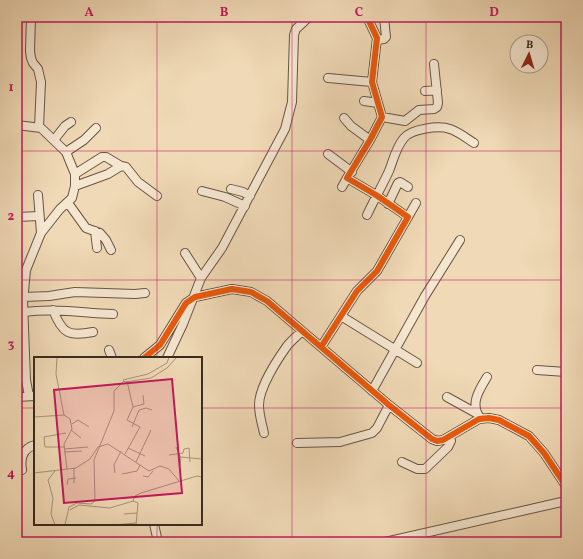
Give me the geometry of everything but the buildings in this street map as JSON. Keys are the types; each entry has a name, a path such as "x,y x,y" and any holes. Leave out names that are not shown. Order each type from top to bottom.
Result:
{"street":[{"path":"31,17 31,58 38,69 41,82 39,127"},
{"path":"201,278 222,248 281,137 288,120 293,93 294,34 309,17"},
{"path":"342,188 382,117 372,82 377,40 376,33 367,17"},
{"path":"377,40 384,39 386,37 384,17"},
{"path":"382,117 404,121 418,110 436,108 438,103 434,64"},
{"path":"328,78 372,82"},
{"path":"425,90 437,90"},
{"path":"364,101 378,103"},
{"path":"344,118 356,131 370,140"},
{"path":"54,140 65,126 71,122"},
{"path":"17,125 39,127 66,152 75,174 75,186 72,198 60,209 41,233 21,283 24,297 26,380 32,396 17,397"},
{"path":"66,152 84,140 96,128"},
{"path":"367,215 401,143 404,138 411,133 437,128 446,128 454,130 474,143"},
{"path":"328,154 350,175 388,204 408,217"},
{"path":"75,174 102,157 106,157 121,166 126,167 138,182 157,196"},
{"path":"75,186 108,174 121,166"},
{"path":"388,204 398,183 400,182 408,187"},
{"path":"231,189 243,192 250,196"},
{"path":"202,191 225,197 244,206"},
{"path":"38,195 41,233"},
{"path":"68,203 86,228 104,237 111,250"},
{"path":"321,347 357,291 377,271 416,203"},
{"path":"17,217 39,216"},
{"path":"94,231 96,248"},
{"path":"372,391 425,296 460,240"},
{"path":"168,357 203,296 201,278 185,253"},
{"path":"145,357 160,345 186,303 203,296 232,289 251,292 267,300 389,406 432,439 441,440 450,436 478,416"},
{"path":"24,297 49,296 75,292 145,293"},
{"path":"24,312 53,310 113,314"},
{"path":"53,310 59,324 68,333 75,335 93,332"},
{"path":"341,316 416,363"},
{"path":"264,433 260,419 259,405 261,395 282,353 302,331"},
{"path":"108,350 112,357"},
{"path":"537,370 566,372"},
{"path":"478,416 475,404 480,388 487,377"},
{"path":"447,398 478,416 499,420 529,436 544,453 566,486"},
{"path":"297,443 340,442 372,433 377,428 389,406"},
{"path":"402,462 417,469 424,469 448,447 451,441 450,436"},
{"path":"22,470 21,464 25,450 34,446"},
{"path":"385,542 566,501"},
{"path":"154,525 158,542"}],"cycle path":[{"path":"321,347 357,291 377,271 408,217 376,195 347,178 382,117 372,82 377,38 367,17"},
{"path":"145,357 160,345 186,303 195,297 232,289 251,292 267,301 389,405 432,439 437,441 443,440 479,419 489,418 499,420 529,436 544,453 566,486"}]}
